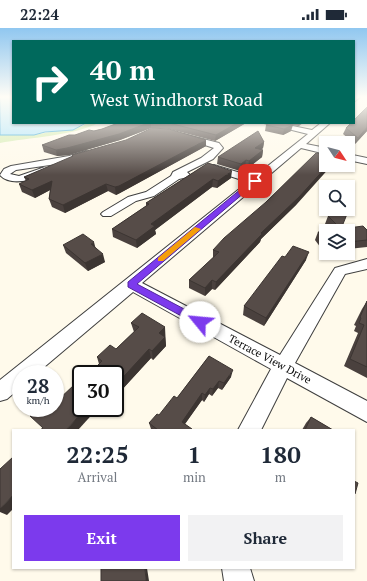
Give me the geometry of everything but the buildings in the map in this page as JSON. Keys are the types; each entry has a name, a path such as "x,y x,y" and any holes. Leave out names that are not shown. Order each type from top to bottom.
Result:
{"street":[{"path":"273,124 314,133"},
{"path":"32,365 325,124"},
{"path":"107,214 132,199 150,194 176,178 183,177 196,169 198,165 217,151 218,146 176,134"},
{"path":"300,145 319,149"},
{"path":"70,159 65,163 23,178 13,179 5,175 7,171 14,168 70,159 93,152"},
{"path":"355,158 367,161"},
{"path":"198,165 255,181"},
{"path":"250,429 283,366 340,271 367,264"},
{"name":"Terrace View Drive","path":"131,284 367,412"},
{"path":"0,392 12,382"},
{"path":"236,569 239,581"}],"green space":[{"path":"85,124 96,124 65,133 0,143 0,135 34,135 83,126"}],"water":[{"path":"0,123 84,124 73,130 45,132 34,135 0,135"}],"slow traffic":[{"path":"160,260 197,229"}],"route":[{"path":"200,322 131,284 255,181"}]}
